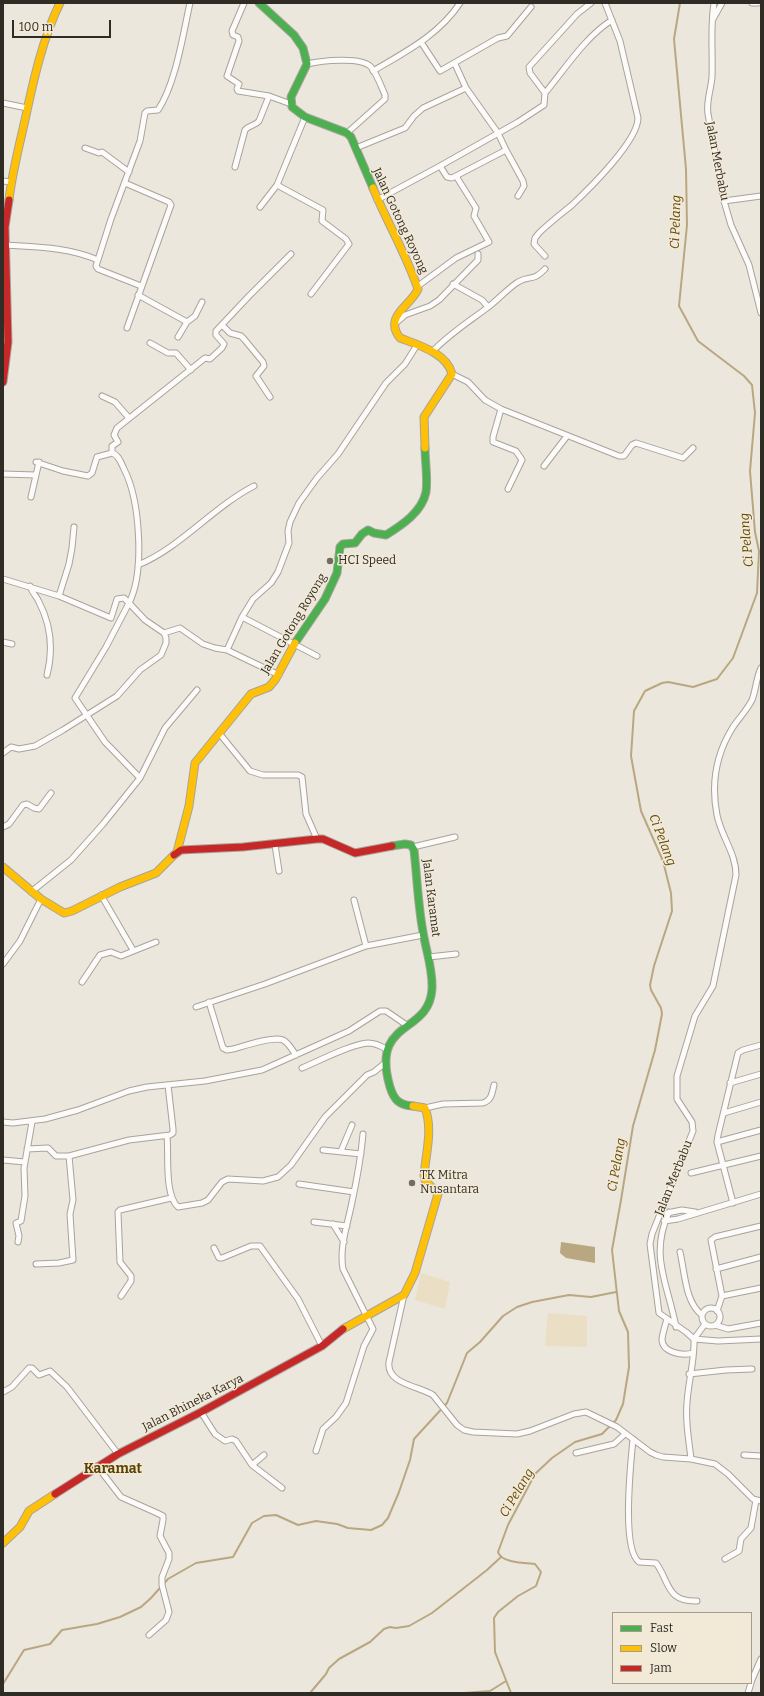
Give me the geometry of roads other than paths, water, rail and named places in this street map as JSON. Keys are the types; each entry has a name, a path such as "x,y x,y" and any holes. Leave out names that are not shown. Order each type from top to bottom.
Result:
{"main road":[{"path":"3,382 8,342 5,227 11,182 27,108 40,60 54,15 60,3"},
{"path":"259,3 299,41 303,48 307,64 291,97 291,104 294,110 305,117 347,133"},
{"name":"Jalan Gotong Royong","path":"347,133 356,148 377,200 409,263 418,286 416,294 398,312 397,322"},
{"path":"397,322 395,327 400,338 432,352 448,363 452,369 452,374"},
{"name":"Jalan Gotong Royong","path":"177,852 189,806 193,767 218,733 250,694 268,688 278,675 294,644 324,599 337,573 338,550 341,545 355,543 362,534 368,530 374,533 386,535 394,530 421,506 426,492 424,417 452,374"},
{"name":"Jalan Karamat","path":"177,852 189,849 275,845 317,839 323,839 355,853 405,844 413,847 423,935 430,957 432,991 431,997 422,1015 393,1037 386,1049"},
{"path":"3,867 31,892 64,913 72,911 101,895 156,873 177,852"},
{"path":"386,1049 385,1063 393,1097 403,1106 425,1108 428,1117 424,1178 436,1191 438,1197 415,1273 410,1286 404,1295"},
{"name":"Jalan Bhineka Karya","path":"3,1543 20,1527 29,1511 97,1466 201,1412 322,1346 349,1325 404,1295"}],"street":[{"path":"142,286 98,269 96,266 111,219 140,141 145,113 147,111 158,110 168,88 176,62 190,3"},
{"path":"244,3 232,31 233,35 239,39 227,76 239,84 237,89 238,91 269,96 291,104"},
{"path":"373,71 421,42 438,29 460,3"},
{"path":"377,200 541,108 545,102 545,93 530,73 529,67 577,14 591,3"},
{"path":"545,256 534,244 538,233 590,187 630,140 638,123 622,48 617,31 605,3"},
{"name":"Jalan Merbabu","path":"714,3 711,24 712,73 707,108 724,201 731,226 749,265 761,313"},
{"path":"711,24 722,3"},
{"path":"752,3 758,3"},
{"path":"421,42 440,71 498,38 507,36 530,7"},
{"path":"545,93 587,40 600,28 612,20"},
{"path":"307,64 328,60 352,61 367,65 373,71 385,95 385,98 347,133"},
{"path":"454,64 466,88 498,133 523,181 524,186 518,196"},
{"path":"356,148 406,128 414,116 423,108 466,88"},
{"path":"235,167 245,130 247,127 256,124 259,121 269,96"},
{"path":"3,103 27,108"},
{"path":"260,207 277,185 305,117"},
{"path":"85,148 99,153 102,152 129,172"},
{"path":"440,166 449,178 456,176 506,150"},
{"path":"418,286 456,258 489,242 474,216 476,208 456,176"},
{"path":"3,181 11,182"},
{"path":"125,182 169,202 171,205 126,328"},
{"path":"277,185 323,210 322,221 348,242 348,247 311,294"},
{"path":"724,201 761,196"},
{"path":"5,245 58,248 73,251 98,260"},
{"path":"112,453 112,446 118,442 114,433 122,423 205,358 210,359 222,348 224,344 216,333 291,254"},
{"path":"397,322 409,313 430,306 444,296 453,284 478,260 478,254"},
{"path":"432,352 460,327 519,282 535,278 545,269"},
{"path":"453,284 482,300 488,307"},
{"path":"138,295 187,322"},
{"path":"178,337 187,322 195,316 202,302"},
{"path":"222,325 230,333 241,336 263,362 264,366 256,376 270,397"},
{"path":"150,343 168,353 176,353 191,370"},
{"path":"228,650 242,617 253,599 275,579 289,543 290,522 299,503 310,487 338,454 364,413 386,383 408,359 417,345"},
{"path":"452,374 468,382 485,400 501,409 620,456 624,456 632,445 636,443 683,458 693,448"},
{"path":"102,396 115,402 129,418"},
{"path":"501,409 493,442 516,451 522,460 508,489"},
{"path":"544,466 567,436"},
{"path":"31,497 36,475 37,462 64,471 88,476 92,472 97,457 112,453 115,454 121,462 132,488 137,516 138,565 135,588 129,603 106,647 75,698 105,742 140,778"},
{"path":"3,474 36,475"},
{"path":"138,565 160,555 226,504 254,486"},
{"path":"59,596 69,564 74,527"},
{"path":"3,579 72,600 111,618 117,599 124,598 145,620 164,634 166,638 166,643 161,655 140,670 117,696 35,746 19,749 11,746 3,753"},
{"path":"30,586 33,596 39,602 50,637 51,656 47,676"},
{"path":"242,617 317,656"},
{"path":"164,634 180,628 203,644 228,650 278,675"},
{"path":"3,642 12,644"},
{"name":"Jalan Merbabu","path":"694,1339 659,1313 650,1250 652,1234 693,1130 692,1122 677,1099 677,1076 695,1016 713,986 736,875 735,862 722,834 717,817 714,798 715,771 724,743 752,698 761,668"},
{"path":"31,892 58,871 76,854 140,778 165,728 197,690"},
{"path":"218,733 250,771 264,775 298,775 302,777 306,814 317,839"},
{"path":"3,827 9,824 23,805 27,804 39,809 51,794"},
{"path":"413,847 455,837"},
{"path":"275,845 279,871"},
{"path":"101,895 133,950"},
{"path":"3,964 20,941 42,899"},
{"path":"354,900 366,946"},
{"path":"196,1006 265,984 366,946 423,935"},
{"path":"82,982 100,955 111,952 120,956 156,942"},
{"path":"430,957 456,954"},
{"path":"209,1002 223,1048 226,1050 273,1040 283,1040 289,1044 296,1055"},
{"path":"3,1122 32,1122 62,1115 130,1091 147,1087 186,1084 262,1070 349,1031 380,1011 386,1011 408,1026"},
{"path":"302,1068 356,1046 369,1043 386,1049"},
{"path":"733,1203 717,1142 718,1134 738,1053 761,1045"},
{"path":"167,1136 171,1198 178,1207 202,1203 208,1200 222,1182 228,1179 263,1181 278,1176 291,1165 325,1117 367,1075 374,1072 385,1063"},
{"path":"730,1083 761,1074"},
{"path":"27,1149 48,1148 56,1156 69,1156 129,1140 167,1136 172,1134 174,1132 168,1085"},
{"path":"425,1108 442,1104 488,1102 494,1085"},
{"path":"724,1112 761,1102"},
{"path":"18,1242 19,1236 16,1223 20,1221 25,1196 25,1162 32,1122"},
{"path":"341,1151 352,1125"},
{"path":"717,1142 761,1130"},
{"path":"316,1451 323,1429 336,1417 348,1397 364,1346 373,1329 343,1269 342,1256 361,1154 363,1134"},
{"path":"323,1150 361,1154"},
{"path":"36,1264 59,1263 73,1260 70,1214 73,1200 69,1156"},
{"path":"691,1173 761,1156"},
{"path":"3,1160 25,1162"},
{"path":"299,1184 354,1192"},
{"path":"657,1222 678,1218 761,1194"},
{"path":"121,1296 131,1281 131,1276 120,1262 118,1212 120,1210 171,1198"},
{"path":"660,1214 682,1210 697,1212"},
{"path":"669,1212 660,1240 660,1261 676,1326"},
{"path":"314,1222 347,1226"},
{"path":"333,1224 344,1242"},
{"path":"715,1326 720,1320 719,1313 717,1311 722,1296 711,1243 712,1239 761,1226"},
{"path":"214,1248 219,1258 222,1258 251,1246 260,1246 298,1299 322,1346"},
{"path":"680,1252 691,1302 696,1310 702,1315 703,1322 705,1324 728,1329 761,1323"},
{"path":"716,1269 761,1257"},
{"path":"722,1296 761,1288"},
{"path":"404,1295 389,1362 389,1370 396,1379 427,1391 437,1400 457,1425 464,1430 495,1434 517,1434 530,1431 553,1421 582,1412 616,1427 656,1455 708,1462 721,1468 758,1501 751,1528 741,1538 739,1551 725,1559"},
{"path":"702,1315 707,1309 714,1309 717,1311"},
{"path":"667,1320 662,1338 663,1344 675,1353 688,1355 693,1353"},
{"path":"691,1459 687,1422 690,1374 694,1339 705,1324"},
{"path":"694,1339 718,1341 761,1339"},
{"path":"3,1392 12,1387 27,1369 32,1368 39,1375 50,1371 67,1386 118,1454"},
{"path":"690,1374 752,1369"},
{"path":"201,1412 215,1434 225,1441 232,1439 236,1441 252,1465 282,1488"},
{"path":"576,1453 614,1444 625,1434"},
{"path":"633,1439 628,1490 630,1537 635,1557 639,1562 656,1563 668,1587 675,1596 687,1601 697,1601"},
{"path":"252,1465 264,1455"},
{"path":"744,1455 761,1456"},
{"path":"97,1466 121,1497 157,1512 162,1516 163,1520 160,1536 167,1548 169,1559 162,1577 162,1585 169,1612 166,1620 149,1635"},
{"path":"752,1680 761,1658"}],"waterway":[{"name":"Ci Pelang","path":"511,1693 495,1652 494,1618 498,1612 518,1596 536,1586 541,1572 535,1564 520,1563 508,1560 500,1556 498,1552 508,1525 535,1474 552,1458 575,1442 602,1434 616,1420 623,1404 629,1367 628,1332 619,1311 612,1250 633,1126 655,1050 662,1014 661,1008 651,990 650,985 654,966 672,911 671,893 663,861 641,811 631,756 634,711 645,691 662,683 668,682 693,687 717,679 733,658 757,593 759,551 755,532 750,471 755,413 752,385 744,376 698,341 679,306 687,225 686,169 674,39 680,3"},
{"path":"3,1684 24,1650 50,1644 62,1630 97,1624 120,1617 141,1607 168,1579 196,1563 233,1557 252,1523 264,1516 276,1515 298,1525 316,1521 337,1524 348,1528 371,1530 382,1525 388,1518 399,1492 410,1460 414,1439 447,1403 467,1353 480,1342 503,1316 517,1307 532,1302 569,1295 591,1297 616,1292"},
{"path":"310,1693 326,1674 329,1668 339,1659 370,1642 384,1629 390,1627 396,1628 409,1626 432,1613 487,1570 501,1557"},
{"path":"464,1693 490,1691 506,1681"}],"place":[{"name":"HCI Speed","path":"330,561"},
{"name":"TK Mitra Nusantara","path":"412,1183"}],"district":[{"name":"Karamat","path":"113,1469"}]}
